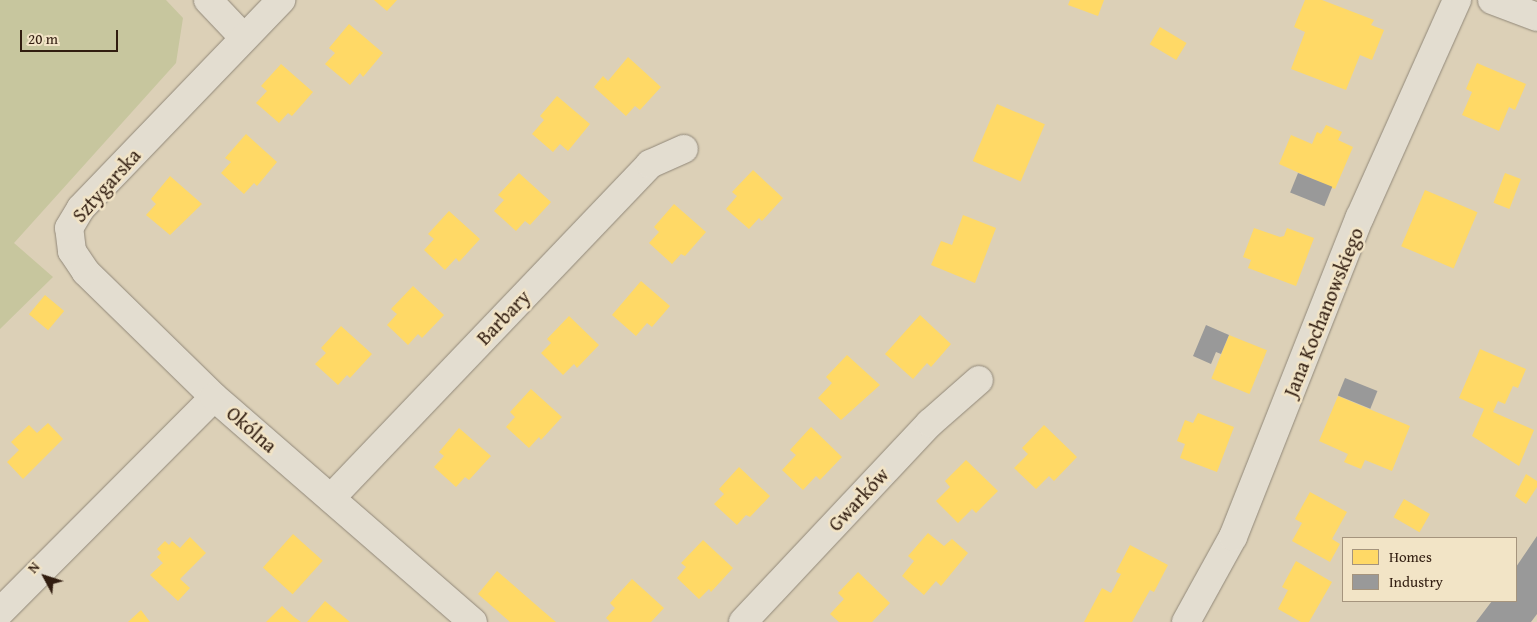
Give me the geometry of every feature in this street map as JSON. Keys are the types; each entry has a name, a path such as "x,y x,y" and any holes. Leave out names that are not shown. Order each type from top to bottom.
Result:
{"street":[{"path":"208,0 244,38"},
{"name":"Sztygarska","path":"214,397 86,272 72,251 69,228 81,208 281,0"},
{"name":"Jana Kochanowskiego","path":"1186,622 1233,536 1360,217 1457,0"},
{"path":"1492,0 1537,17"},
{"name":"Barbary","path":"331,498 650,164 684,149"},
{"name":"Gwarków","path":"743,622 930,423 979,380"},
{"name":"Okólna","path":"0,612 214,397 331,498 455,616"}],"green space":[{"path":"0,0 166,0 183,18 176,63 14,243 53,277 0,329"}],"building: Homes":[{"path":"374,0 397,0 387,11"},
{"path":"1070,0 1104,0 1098,16 1068,5"},
{"path":"1305,0 1322,0 1374,20 1371,25 1384,30 1372,60 1360,55 1346,90 1291,69 1305,32 1294,27"},
{"path":"349,24 383,53 363,77 360,73 350,85 325,64 335,53 329,48"},
{"path":"1160,27 1187,43 1176,60 1150,44"},
{"path":"628,57 661,87 640,110 635,106 626,116 594,87 603,76 608,81"},
{"path":"1477,63 1526,84 1515,110 1509,107 1499,131 1462,115 1472,92 1466,89"},
{"path":"281,64 313,92 292,116 288,113 279,123 256,103 267,91 261,86"},
{"path":"557,96 590,124 568,151 560,144 553,152 532,134 544,120 540,116"},
{"path":"997,104 1045,124 1021,181 973,161"},
{"path":"1326,125 1342,132 1338,140 1353,147 1335,189 1279,164 1291,135 1312,144 1317,132 1321,134"},
{"path":"246,134 277,162 257,186 254,183 244,194 221,173 231,162 225,158"},
{"path":"753,170 783,198 762,221 759,218 749,229 726,209 737,196 732,192"},
{"path":"519,173 551,202 530,225 525,221 516,231 494,211 504,200 498,195"},
{"path":"1505,173 1521,179 1509,209 1494,203"},
{"path":"170,176 202,204 170,235 146,215 156,204 151,199"},
{"path":"1425,190 1477,212 1454,268 1401,246"},
{"path":"674,204 706,232 685,256 681,254 672,264 649,243 659,232 654,227"},
{"path":"449,211 480,239 459,262 456,258 445,270 424,250 434,239 428,234"},
{"path":"963,215 996,228 975,283 931,265 941,241 952,245"},
{"path":"1254,228 1280,237 1284,236 1287,228 1314,238 1296,286 1248,268 1251,260 1243,257"},
{"path":"641,281 670,306 652,327 647,323 636,336 612,315"},
{"path":"413,286 444,315 422,338 418,334 408,345 387,325 397,314 391,309"},
{"path":"45,295 64,311 48,330 29,314"},
{"path":"920,315 951,344 931,367 927,363 913,379 885,354"},
{"path":"569,316 599,345 577,368 574,364 563,375 541,353 551,343 547,339"},
{"path":"341,326 372,354 350,378 347,375 338,385 315,364 326,353 321,348"},
{"path":"1229,335 1267,350 1249,394 1211,379"},
{"path":"1480,349 1526,369 1518,388 1513,386 1505,404 1498,401 1493,412 1534,430 1519,466 1472,436 1484,409 1459,398"},
{"path":"847,355 880,385 841,420 818,398 832,383 826,377"},
{"path":"531,389 562,417 541,440 539,437 529,448 506,427 515,417 510,412"},
{"path":"1338,396 1410,426 1392,471 1365,460 1361,469 1344,462 1348,454 1319,441"},
{"path":"1198,413 1234,427 1217,472 1180,458 1185,444 1177,441 1185,420 1193,423"},
{"path":"48,423 63,439 23,479 7,462 19,450 11,442 29,425 37,433"},
{"path":"1044,425 1077,457 1054,481 1049,476 1036,489 1014,468 1028,454 1022,448"},
{"path":"811,427 842,457 820,480 816,476 803,490 782,470 796,455 790,450"},
{"path":"459,428 491,456 469,480 465,477 456,487 434,467 444,456 439,452"},
{"path":"966,460 998,491 976,513 972,509 958,523 936,501 950,487 945,481"},
{"path":"739,467 770,496 750,517 746,515 737,525 714,504 724,494 719,489"},
{"path":"1526,474 1537,481 1537,487 1526,504 1515,496"},
{"path":"1310,492 1347,512 1332,539 1340,544 1330,562 1292,541 1302,523 1295,519"},
{"path":"1404,499 1430,514 1419,532 1394,517"},
{"path":"928,533 944,546 952,539 968,553 941,586 936,581 924,595 902,576 914,561 908,556"},
{"path":"293,534 323,561 293,594 263,567"},
{"path":"190,537 206,553 180,579 190,588 178,601 150,575 163,563 157,557 161,553 157,549 165,541 169,545 172,541 180,548"},
{"path":"703,540 733,568 711,592 709,589 699,599 677,578 686,567 681,563"},
{"path":"1130,545 1168,565 1154,592 1150,590 1132,622 1084,622 1102,588 1111,593 1121,574 1116,572"},
{"path":"1296,561 1332,582 1309,622 1301,622 1278,609 1288,590 1282,587"},
{"path":"497,571 556,622 510,622 478,594"},
{"path":"858,572 890,603 872,622 839,622 830,614 844,599 838,593"},
{"path":"632,579 664,608 651,622 610,622 606,618 615,608 610,603"},
{"path":"325,601 350,622 307,622"},
{"path":"282,606 294,617 301,622 266,622"},
{"path":"141,610 150,622 128,622"}],"building: Industry":[{"path":"1298,173 1332,187 1324,206 1290,192"},
{"path":"1206,325 1229,335 1221,354 1216,352 1211,364 1193,356"},
{"path":"1345,378 1377,391 1370,409 1338,396"},
{"path":"1537,536 1537,614 1531,622 1476,622 1491,602 1517,602 1517,566"}]}
